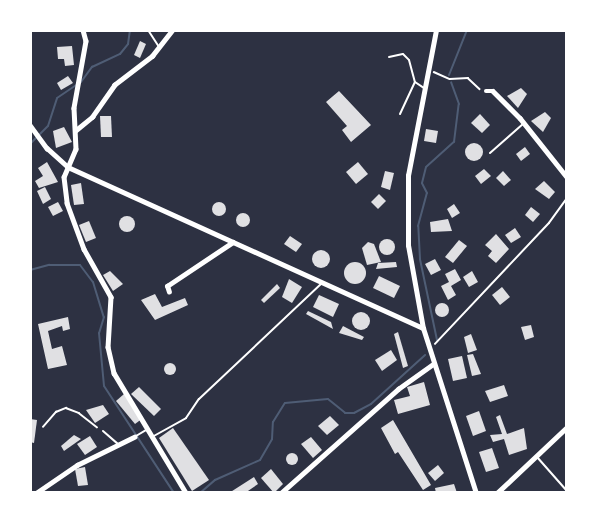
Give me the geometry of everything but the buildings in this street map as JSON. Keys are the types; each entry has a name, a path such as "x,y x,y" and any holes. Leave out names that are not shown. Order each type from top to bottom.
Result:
{"street":[{"path":"83,30 86,41 75,92 76,149 64,184 75,228 111,297 109,360 186,493"},
{"path":"76,130 92,117 114,85 159,47 172,30"},
{"path":"436,30 408,175 406,224 410,265 423,328 476,493"},
{"path":"486,91 493,91 524,123 567,177"},
{"path":"30,125 41,141 68,167 423,328"},
{"path":"169,292 167,286 233,242"},
{"path":"281,493 398,388 434,364"},
{"path":"497,493 567,427"},
{"path":"36,493 77,465 134,437"}],"lane":[{"path":"148,30 159,47"},
{"path":"389,57 403,54 409,60 415,82 400,114"},
{"path":"415,82 424,88"},
{"path":"490,153 524,123"},
{"path":"152,437 186,418 199,399 322,283"},
{"path":"134,437 149,429"},
{"path":"103,431 118,444"},
{"path":"536,456 567,491"}],"path":[{"path":"428,69 450,79 468,78 477,88 486,91"},
{"path":"429,346 438,343 549,223 567,198"},
{"path":"43,427 56,412 71,408 103,431"}],"waterway":[{"path":"30,144 48,126 57,98 81,82 92,67 120,54 128,44 130,30"},
{"path":"449,75 467,30"},
{"path":"437,340 420,259 418,226 427,193 422,183 426,167 454,142 459,104 451,82"},
{"path":"30,270 49,265 80,265 93,282 104,317 99,333 104,386 174,493"},
{"path":"200,493 215,480 260,460 272,439 273,422 285,403 328,399 345,413 354,413 371,404 425,355"}]}
